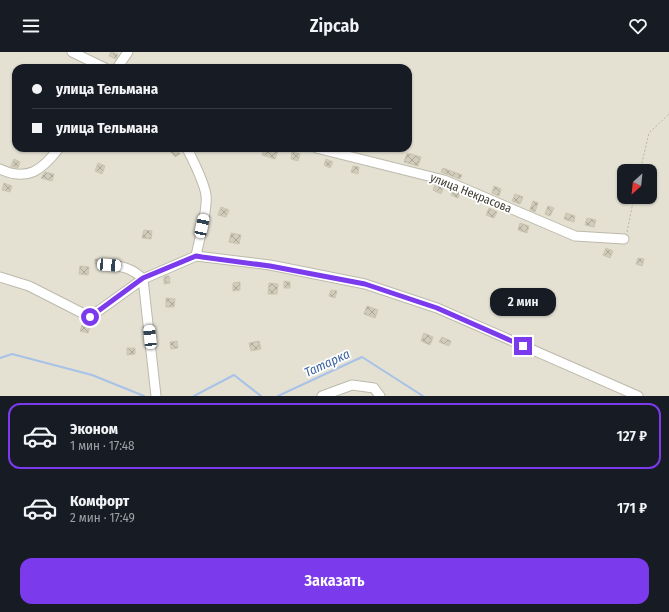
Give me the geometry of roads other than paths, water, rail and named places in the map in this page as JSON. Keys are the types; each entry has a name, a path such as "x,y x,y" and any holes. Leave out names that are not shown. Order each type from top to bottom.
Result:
{"street":[{"path":"72,52 97,64"},
{"path":"120,64 128,52"},
{"path":"0,169 19,175 32,174 44,165 55,152"},
{"path":"190,152 206,195 205,210 196,256"},
{"name":"улица Некрасова","path":"332,152 444,180 575,236 624,239"},
{"path":"0,277 29,286 90,317 143,278 196,256 270,266 365,284 437,308 638,396"},
{"path":"109,265 120,266 135,271 143,278 156,396"},
{"path":"322,396 352,385 374,388 380,396"}],"waterway":[{"name":"Татарка","path":"0,358 12,354 92,375 144,396"},
{"name":"Татарка","path":"278,396 362,357 423,396"},
{"name":"Татарка","path":"194,396 234,375 261,396"}]}
